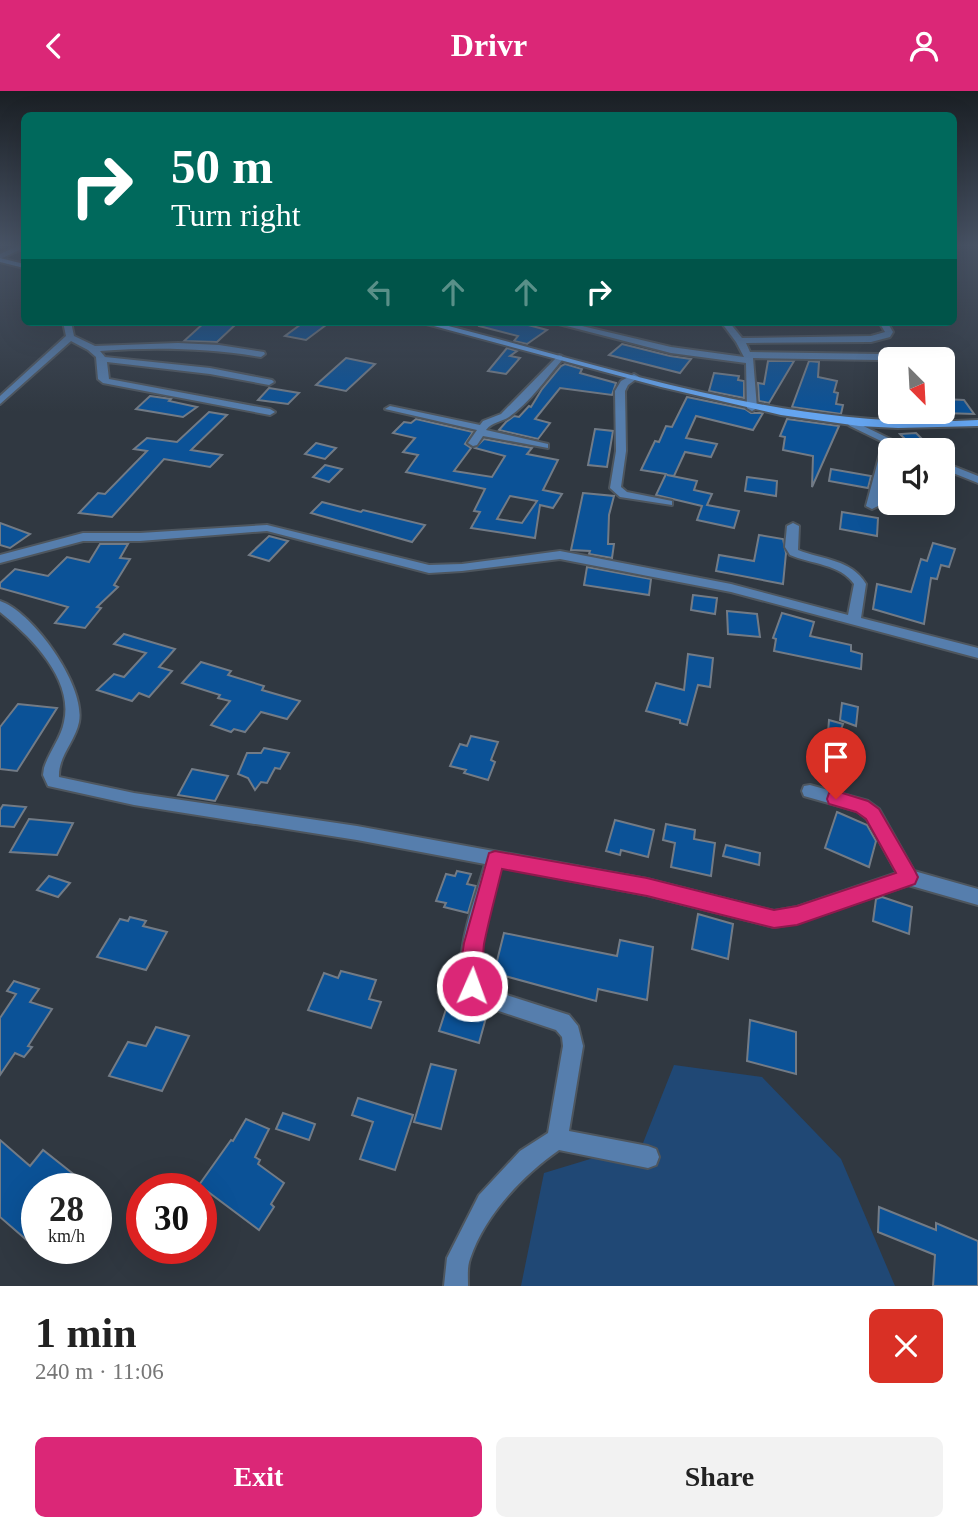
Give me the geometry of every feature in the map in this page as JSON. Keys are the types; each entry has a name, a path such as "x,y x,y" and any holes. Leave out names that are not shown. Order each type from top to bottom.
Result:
{"main road":[{"path":"438,326 752,408 853,423 927,427 978,423"}],"street":[{"path":"68,326 70,337"},
{"path":"572,326 671,350 749,358 878,357"},
{"path":"728,326 749,358 752,408"},
{"path":"740,341 871,339 887,335 889,332 885,326"},
{"path":"70,337 95,349 106,367 103,379 106,381 270,412"},
{"path":"0,401 70,337"},
{"path":"95,349 180,343 261,354"},
{"path":"473,443 489,420 504,416 524,398 559,358"},
{"path":"103,359 210,371 269,382"},
{"path":"634,377 624,383 620,391 621,451 615,488 624,495 668,503"},
{"path":"390,409 544,446"},
{"path":"853,423 882,438"},
{"path":"955,470 978,479"},
{"path":"872,506 878,482"},
{"path":"793,526 791,547 794,552 839,567 858,578 860,584 853,620"},
{"path":"2,557 83,537 140,537 267,529 429,569 454,570 539,555 579,558 731,588 978,653"},
{"path":"0,605 30,631 53,661 71,694 72,724 51,771 53,782 134,799 357,833 647,887 774,919 797,915 908,877 978,897"},
{"path":"810,791 862,806 873,814 908,877"},
{"path":"456,1286 458,1258 487,1203 528,1159 556,1139 573,1046 571,1034 562,1022 479,995 472,986 470,975 474,943 495,859"},
{"path":"556,1139 648,1157"}],"shaded area":[{"path":"674,1065 762,1077 841,1159 895,1286 521,1286 544,1173 643,1143"}],"building":[{"path":"201,326 234,326 217,342 184,341"},
{"path":"299,326 325,326 306,340 285,336"},
{"path":"479,326 532,326 547,330 527,344 514,341 518,336"},
{"path":"622,344 691,359 680,373 609,355"},
{"path":"507,348 517,351 510,356 520,358 506,374 488,371"},
{"path":"346,358 375,364 346,391 316,385"},
{"path":"768,361 794,361 769,403 759,401 758,383 764,384"},
{"path":"809,361 819,362 818,377 837,381 834,392 838,393 836,404 843,405 841,414 792,407"},
{"path":"565,364 582,369 580,373 616,383 612,395 560,388 535,419 550,423 538,439 499,430 514,416 519,417 531,407 542,389"},
{"path":"714,373 739,376 738,380 744,381 744,398 709,391"},
{"path":"269,388 299,393 288,404 258,400"},
{"path":"150,396 197,407 183,417 136,409"},
{"path":"687,397 745,409 751,413 763,413 753,430 696,416 686,438 717,444 711,457 685,452 674,476 667,475 697,481 694,490 712,494 707,505 739,511 734,528 697,520 702,506 656,495 666,474 641,470 655,441 659,442 666,426 672,427"},
{"path":"956,400 964,400 974,414 956,413"},
{"path":"209,412 227,415 191,450 222,455 210,467 164,459 112,517 79,513 98,493 105,494 147,451 134,449 147,438 177,442"},
{"path":"416,419 473,432 465,444 471,448 454,471 492,477 505,456 475,448 484,439 532,448 527,454 558,460 543,490 562,494 553,508 540,505 535,538 471,528 480,512 474,511 485,489 406,472 418,455 403,452 415,438 393,433 404,422 411,423","holes":["510,496 537,501 522,523 497,519"]},
{"path":"787,419 839,426 812,487 813,456 783,450 785,437 780,436"},
{"path":"595,429 613,431 607,467 588,465"},
{"path":"916,433 921,438 904,438 900,434"},
{"path":"316,443 336,448 325,459 305,454"},
{"path":"325,465 342,469 329,482 313,477"},
{"path":"831,469 871,476 868,488 829,481"},
{"path":"747,477 777,481 776,496 745,491"},
{"path":"583,493 614,496 609,515 608,544 614,544 612,558 589,554 590,551 571,550"},
{"path":"322,502 425,525 412,542 311,513"},
{"path":"842,512 878,518 877,536 840,529"},
{"path":"0,523 30,534 10,548 0,545"},
{"path":"759,535 783,539 786,553 783,584 716,571 719,555 754,561"},
{"path":"269,536 288,541 269,561 249,555"},
{"path":"933,543 955,549 949,567 941,565 937,579 931,578 924,624 873,609 877,584 911,592 921,559 927,561"},
{"path":"100,544 128,544 120,558 130,559 114,585 118,587 97,607 101,608 85,628 55,623 68,607 0,588 0,583 15,569 48,576 67,557 89,562"},
{"path":"587,567 651,579 649,595 584,585"},
{"path":"693,595 717,598 715,614 691,610"},
{"path":"727,611 757,614 760,637 728,634"},
{"path":"782,613 814,622 810,636 851,645 851,651 862,654 861,669 774,651 776,639 773,638"},
{"path":"124,634 175,649 159,667 172,671 149,697 139,693 132,701 97,690 114,674 124,677 146,653 114,644"},
{"path":"688,654 713,658 710,687 698,685 687,725 680,723 680,720 646,711 656,683 684,690"},
{"path":"201,662 231,671 228,675 264,686 262,690 300,701 287,719 261,712 245,732 234,729 231,732 211,725 230,701 218,698 220,695 182,683"},
{"path":"842,703 858,707 856,726 840,720"},
{"path":"18,704 57,708 17,771 0,769 0,727"},
{"path":"829,720 843,724 830,759 826,758"},
{"path":"471,736 498,742 491,760 495,762 488,780 450,766 460,744 467,746"},
{"path":"264,748 289,753 280,769 275,768 267,783 261,782 255,790 248,778 238,774 247,753 261,753"},
{"path":"192,769 228,776 215,801 178,795"},
{"path":"3,805 26,807 14,827 0,826 0,810"},
{"path":"837,812 867,825 876,841 869,867 825,848"},
{"path":"29,819 73,823 57,855 10,852"},
{"path":"615,820 654,830 648,857 621,850 620,855 606,851"},
{"path":"666,824 695,830 694,839 715,843 711,876 671,867 675,843 663,840"},
{"path":"726,845 760,853 759,865 723,856"},
{"path":"457,871 471,874 467,884 476,886 468,913 444,907 446,903 436,901 446,874 455,876"},
{"path":"49,876 70,883 58,897 37,890"},
{"path":"882,897 912,907 909,934 873,921 876,899"},
{"path":"698,914 733,924 728,959 692,949"},
{"path":"130,917 146,921 143,926 167,932 146,970 97,957 120,919 128,921"},
{"path":"504,933 617,956 620,940 653,947 647,1000 598,989 596,1001 494,973"},
{"path":"341,971 376,980 369,999 381,1002 371,1028 308,1010 324,973 338,978"},
{"path":"14,981 39,989 30,1002 52,1009 28,1046 32,1047 24,1057 15,1053 0,1075 0,1018 16,994 7,991"},
{"path":"448,1003 487,1014 479,1043 439,1031"},
{"path":"750,1020 796,1032 796,1074 747,1061"},
{"path":"156,1027 189,1036 162,1091 109,1076 128,1042 146,1046"},
{"path":"431,1064 456,1070 441,1129 414,1122"},
{"path":"358,1098 413,1115 395,1170 360,1159 373,1122 352,1115"},
{"path":"283,1113 315,1124 309,1140 276,1129"},
{"path":"246,1119 269,1129 255,1157 260,1160 258,1164 284,1183 271,1204 274,1207 259,1230 217,1198 217,1173 208,1173 231,1140 233,1141"},
{"path":"0,1140 30,1166 43,1150 72,1173 21,1173 21,1235 0,1217"},
{"path":"879,1207 936,1230 936,1223 978,1241 978,1286 933,1286 935,1255 878,1232"}],"route":[{"path":"472,986 470,975 474,943 495,859 647,887 774,919 785,919 908,877 873,814 862,806 836,799"}]}
